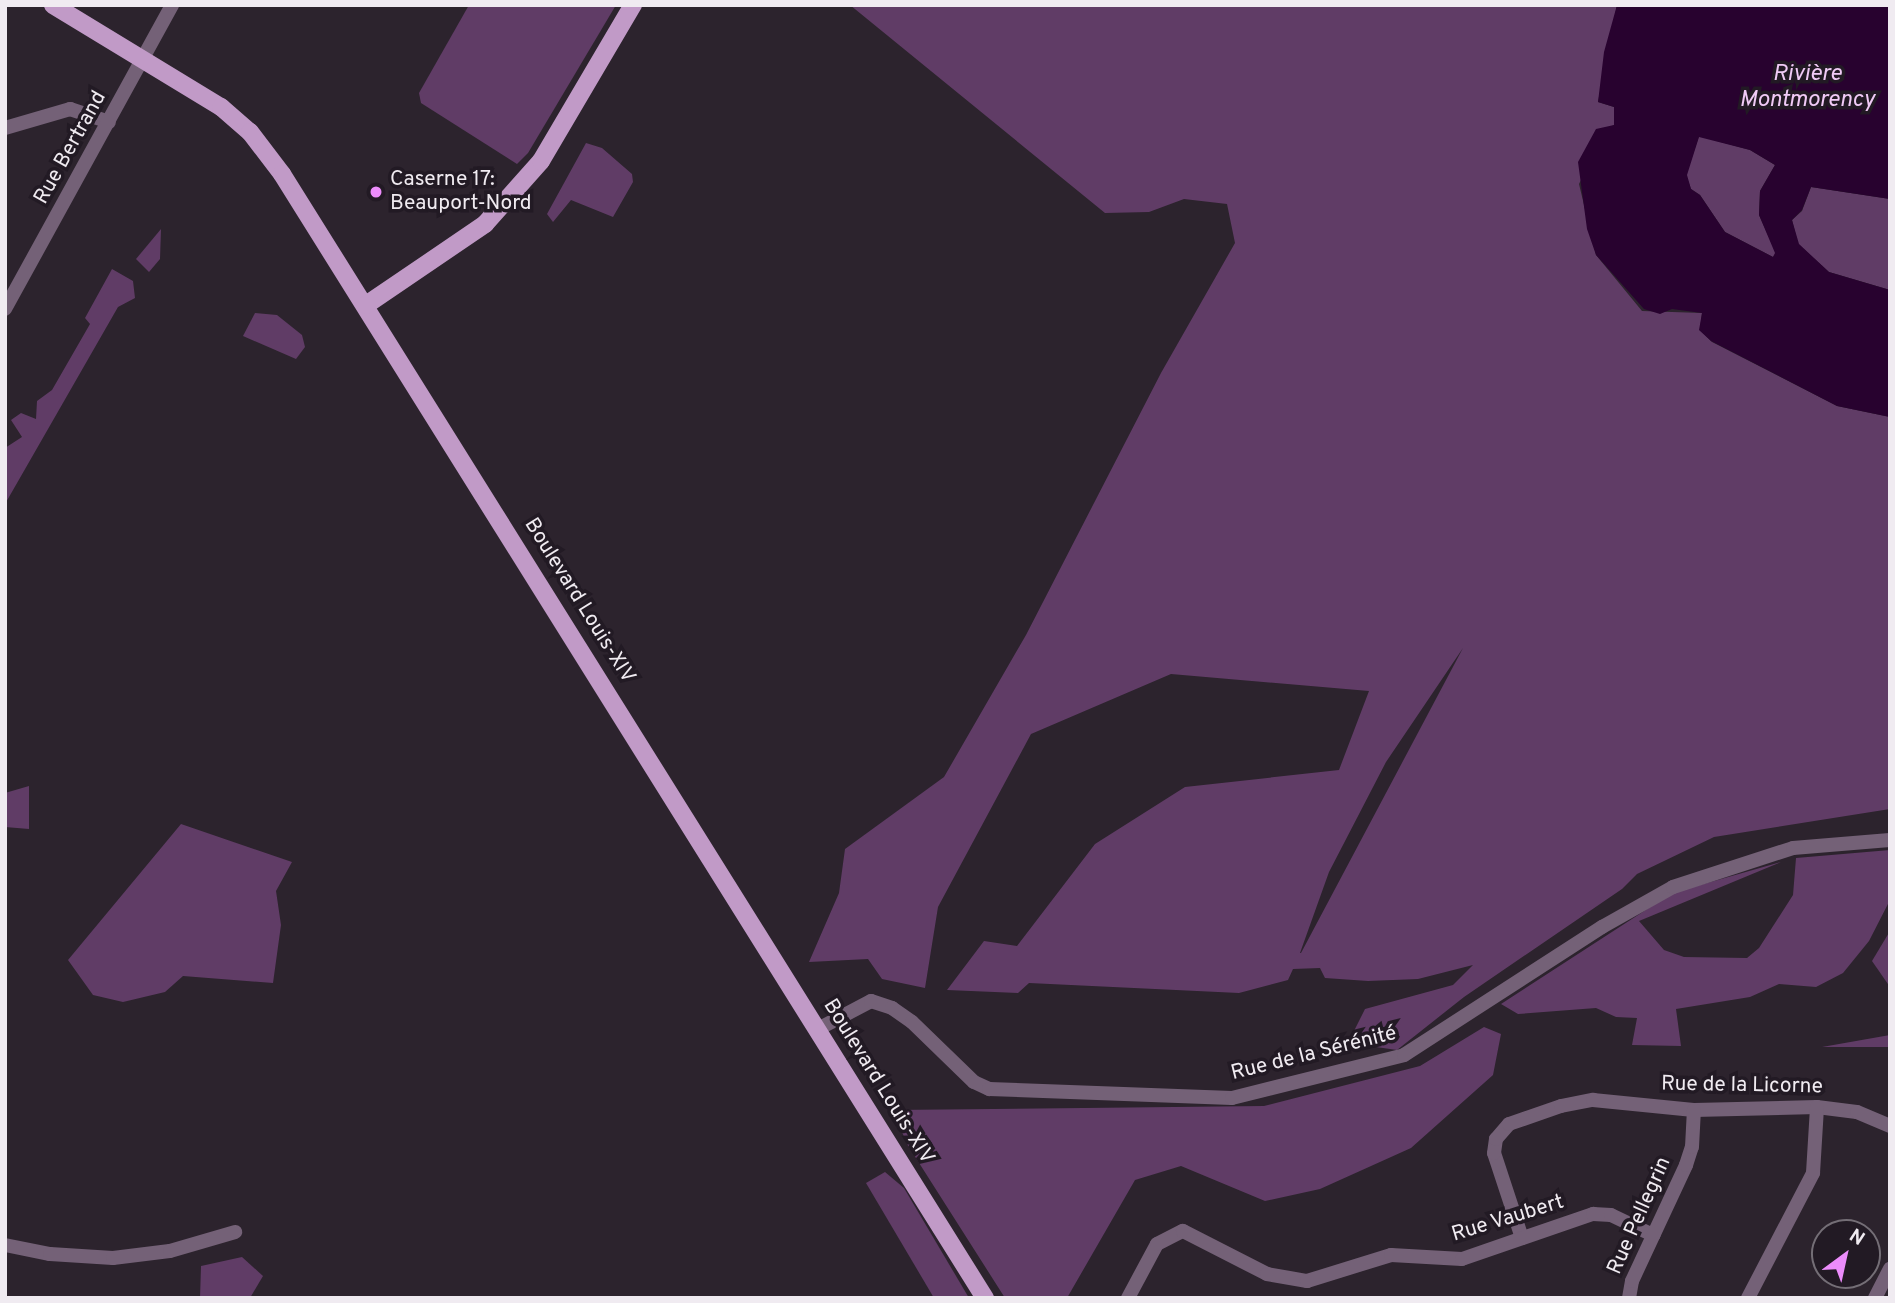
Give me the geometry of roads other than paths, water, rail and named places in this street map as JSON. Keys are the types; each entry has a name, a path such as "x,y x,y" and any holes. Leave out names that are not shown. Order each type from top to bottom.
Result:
{"main road":[{"name":"Boulevard Louis-XIV","path":"53,5 221,107 250,132 366,305 985,1298"},
{"path":"366,305 485,224 541,161 633,5"}],"street":[{"name":"Rue Bertrand","path":"5,309 172,5"},
{"path":"5,128 70,109 109,122"},
{"name":"Rue de la Sérénité","path":"818,1029 871,1001 902,1015 974,1082 989,1089 1232,1098 1404,1055 1602,927 1673,887 1793,848 1890,839"},
{"name":"Rue de la Licorne","path":"1522,1238 1494,1153 1496,1139 1509,1124 1593,1100 1694,1110 1817,1107 1857,1112 1890,1126"},
{"path":"1748,1298 1813,1173 1817,1107"},
{"name":"Rue Pellegrin","path":"1629,1298 1653,1235 1692,1147 1694,1110"},
{"name":"Rue Vaubert","path":"1128,1298 1157,1244 1183,1231 1267,1274 1307,1281 1391,1255 1462,1259 1593,1214 1611,1215 1653,1235"},
{"path":"5,1245 50,1254 113,1258 170,1251 235,1232"},
{"path":"1875,1298 1890,1269"}],"water":[{"name":"Rivière Montmorency","path":"1617,5 1890,5 1890,199 1811,187 1802,210 1792,220 1799,244 1829,272 1890,290 1890,417 1837,406 1711,341 1699,330 1702,313 1672,309 1660,314 1644,309 1596,255 1587,229 1578,162 1596,129 1614,125 1614,107 1598,102 1604,52","holes":["1699,137 1750,150 1775,165 1760,191 1759,215 1775,253 1773,257 1725,232 1700,195 1691,189 1687,175"]}],"place":[{"name":"Caserne 17: Beauport-Nord","path":"376,192"}]}
